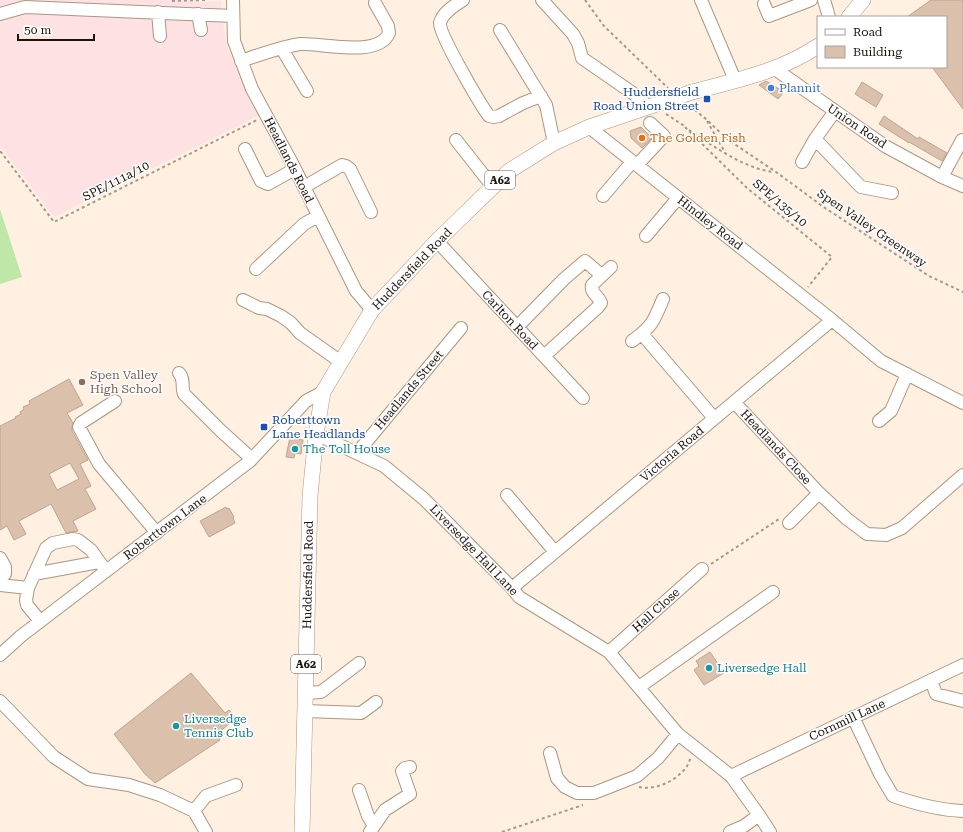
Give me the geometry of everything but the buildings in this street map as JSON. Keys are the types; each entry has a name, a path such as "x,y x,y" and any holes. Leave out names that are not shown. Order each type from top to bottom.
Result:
{"main road":[{"path":"850,16 863,0"},
{"name":"Huddersfield Road","path":"302,832 310,496 316,434 323,392 372,310 437,241 509,171 554,143 589,127 658,101 690,98 735,80 775,69 817,47"}],"street":[{"name":"Headlands Road","path":"233,0 234,41 252,89 304,186 356,291 372,310"},
{"path":"463,0 447,12 442,18 440,28 448,46 489,116 499,116 523,103 541,96"},
{"path":"542,0 573,34 578,43 582,58 634,94 658,101"},
{"path":"701,0 735,80"},
{"path":"764,4 769,16 811,0"},
{"path":"824,0 829,16"},
{"path":"241,60 302,44 338,48 357,48 368,46 385,39 390,33 375,3"},
{"path":"0,14 25,7 233,16"},
{"path":"158,12 160,36"},
{"path":"198,14 201,30"},
{"path":"500,30 546,105 554,143"},
{"path":"282,49 306,91"},
{"name":"Union Road","path":"775,69 885,146 942,177 963,186"},
{"path":"802,162 835,111"},
{"path":"603,196 664,136 650,123"},
{"name":"Hindley Road","path":"589,127 832,320"},
{"path":"456,140 493,187"},
{"path":"815,140 861,188 892,193"},
{"path":"942,177 962,140"},
{"path":"245,149 261,181 264,183 268,184 295,169"},
{"path":"304,186 342,165 346,166 350,169 371,212"},
{"path":"646,236 678,198"},
{"path":"256,269 304,224 318,216"},
{"name":"Carlton Road","path":"437,241 584,398"},
{"path":"517,327 564,279 585,261 599,273"},
{"path":"544,356 598,307 600,299 591,288 592,285 611,267"},
{"path":"663,299 654,322 637,337 714,418"},
{"path":"243,300 259,308 270,310 281,316 291,323 300,333 341,362"},
{"path":"832,320 881,361 963,403"},
{"name":"Victoria Road","path":"512,588 832,320"},
{"name":"Headlands Street","path":"357,453 461,328"},
{"path":"179,373 182,378 182,389 184,394 220,431 252,459"},
{"path":"879,421 891,410 907,374"},
{"name":"Roberttown Lane","path":"0,655 102,566 157,533 252,459 306,401 323,392"},
{"path":"115,401 81,423 80,427 99,464 157,533"},
{"name":"Headlands Close","path":"734,402 819,493 847,519 867,534 886,535 902,528 963,475"},
{"name":"Liversedge Hall Lane","path":"316,434 384,466 424,498 519,597 609,652 678,734 731,776 770,832"},
{"name":"Headlands Close","path":"788,523 819,493"},
{"path":"507,495 555,552"},
{"path":"34,574 102,566 91,550 83,542 73,539 53,543 46,548 34,574 28,588 26,600 27,605 40,621"},
{"path":"0,558 6,571 5,574 0,577"},
{"name":"Hall Close","path":"609,652 702,569"},
{"path":"0,585 28,588"},
{"path":"639,687 773,592"},
{"path":"305,693 321,692 359,663"},
{"name":"Cornmill Lane","path":"731,776 963,666"},
{"path":"931,680 936,694 963,701"},
{"path":"0,702 54,757 88,779 129,785 160,795 194,812 206,832"},
{"path":"305,711 361,713 376,702"},
{"path":"853,717 880,774 893,796 919,805 950,811 963,811"},
{"path":"550,753 557,778 565,787 577,793 594,793 637,776 658,758 678,734"},
{"path":"372,829 384,810 410,794 402,771 404,768 410,767"},
{"path":"194,812 206,796 236,785"},
{"path":"359,790 372,829"},
{"path":"730,832 744,826 759,815"}],"path":[{"path":"169,2 205,0"},
{"name":"Spen Valley Greenway","path":"585,0 658,101 685,126 726,155 764,171 776,172"},
{"name":"Spen Valley Greenway","path":"690,98 706,119 726,155"},
{"name":"SPE/111a/10","path":"0,152 54,222 266,115"},
{"name":"Spen Valley Greenway","path":"706,119 727,139 874,242 929,276 963,292"},
{"name":"SPE/135/10","path":"685,126 747,188 832,257 801,295"},
{"path":"702,569 788,523"}],"shaded area":[{"path":"0,0 221,1 224,30 228,49 258,116 54,217 2,148 0,148"}],"green space":[{"path":"0,209 22,277 0,284"}],"place":[{"name":"Plannit","path":"771,88"},
{"name":"Huddersfield Road Union Street","path":"707,99"},
{"name":"The Golden Fish","path":"642,138"},
{"name":"Spen Valley High School","path":"82,382"},
{"name":"Roberttown Lane Headlands","path":"264,427"},
{"name":"The Toll House","path":"295,449"},
{"name":"Liversedge Hall","path":"709,668"},
{"name":"Liversedge Tennis Club","path":"176,726"}]}
